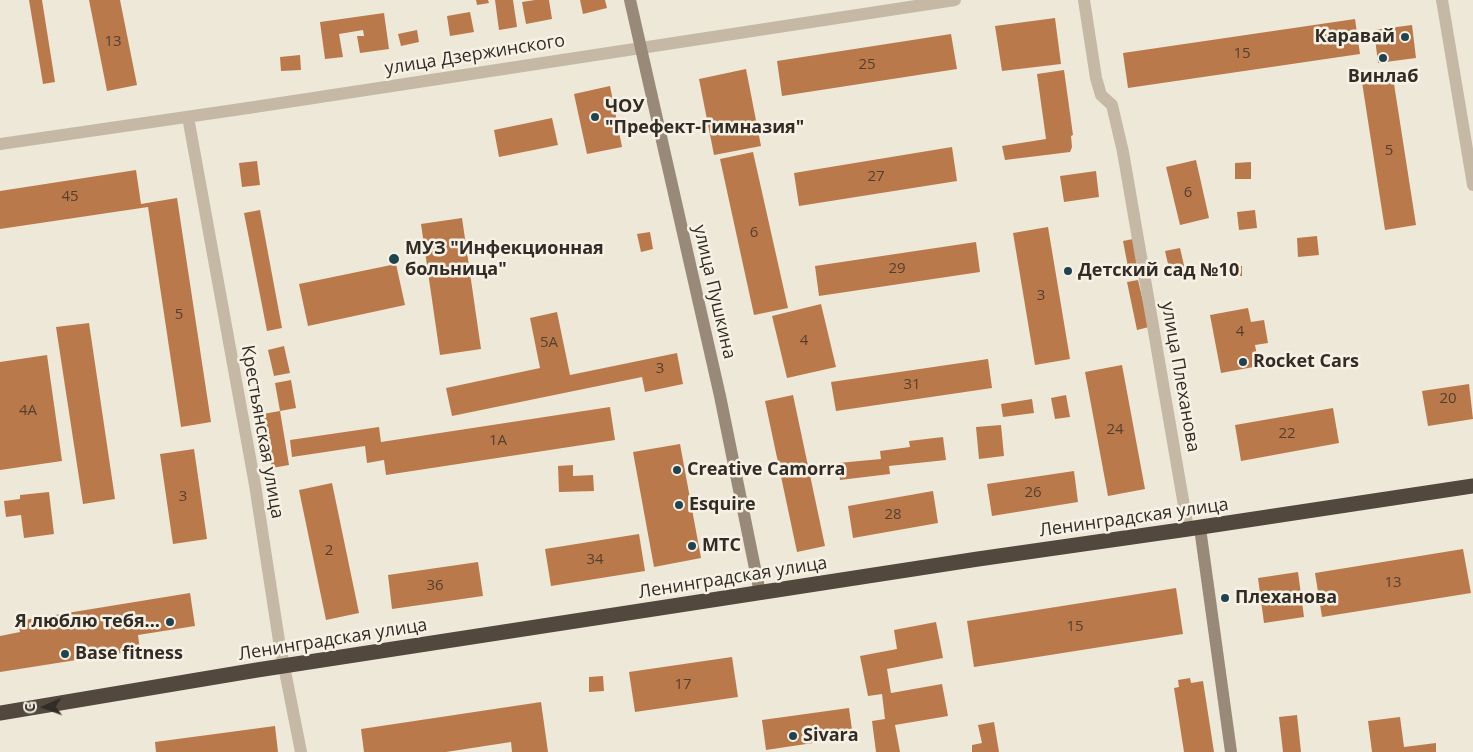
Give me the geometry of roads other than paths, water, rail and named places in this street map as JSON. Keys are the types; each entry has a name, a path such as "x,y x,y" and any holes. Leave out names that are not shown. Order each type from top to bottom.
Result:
{"highway":[{"name":"Ленинградская улица","path":"0,713 284,666 978,559 1194,529 1473,486"}],"main road":[{"name":"улица Пушкина","path":"630,0 720,396 760,594"},
{"name":"улица Плеханова","path":"1194,529 1231,752"}],"street":[{"name":"улица Дзержинского","path":"0,144 956,0"},
{"name":"улица Плеханова","path":"1084,0 1096,78 1101,95 1112,105 1123,152 1194,529"},
{"path":"1442,0 1473,185"},
{"name":"Крестьянская улица","path":"188,117 253,476 284,666 301,752"}],"place":[{"name":"Каравай","path":"1405,37"},
{"name":"Винлаб","path":"1383,58"},
{"name":"ЧОУ \"Префект-Гимназия\"","path":"595,117"},
{"name":"МУЗ \"Инфекционная больница\"","path":"394,259"},
{"name":"Детский сад №10","path":"1068,271"},
{"name":"Rocket Cars","path":"1243,362"},
{"name":"Creative Camorra","path":"677,470"},
{"name":"Esquire","path":"679,505"},
{"name":"МТС","path":"692,546"},
{"name":"Плеханова","path":"1225,598"},
{"name":"Я люблю тебя...","path":"170,622"},
{"name":"Base fitness","path":"65,654"},
{"name":"Sivara","path":"793,736"}]}
